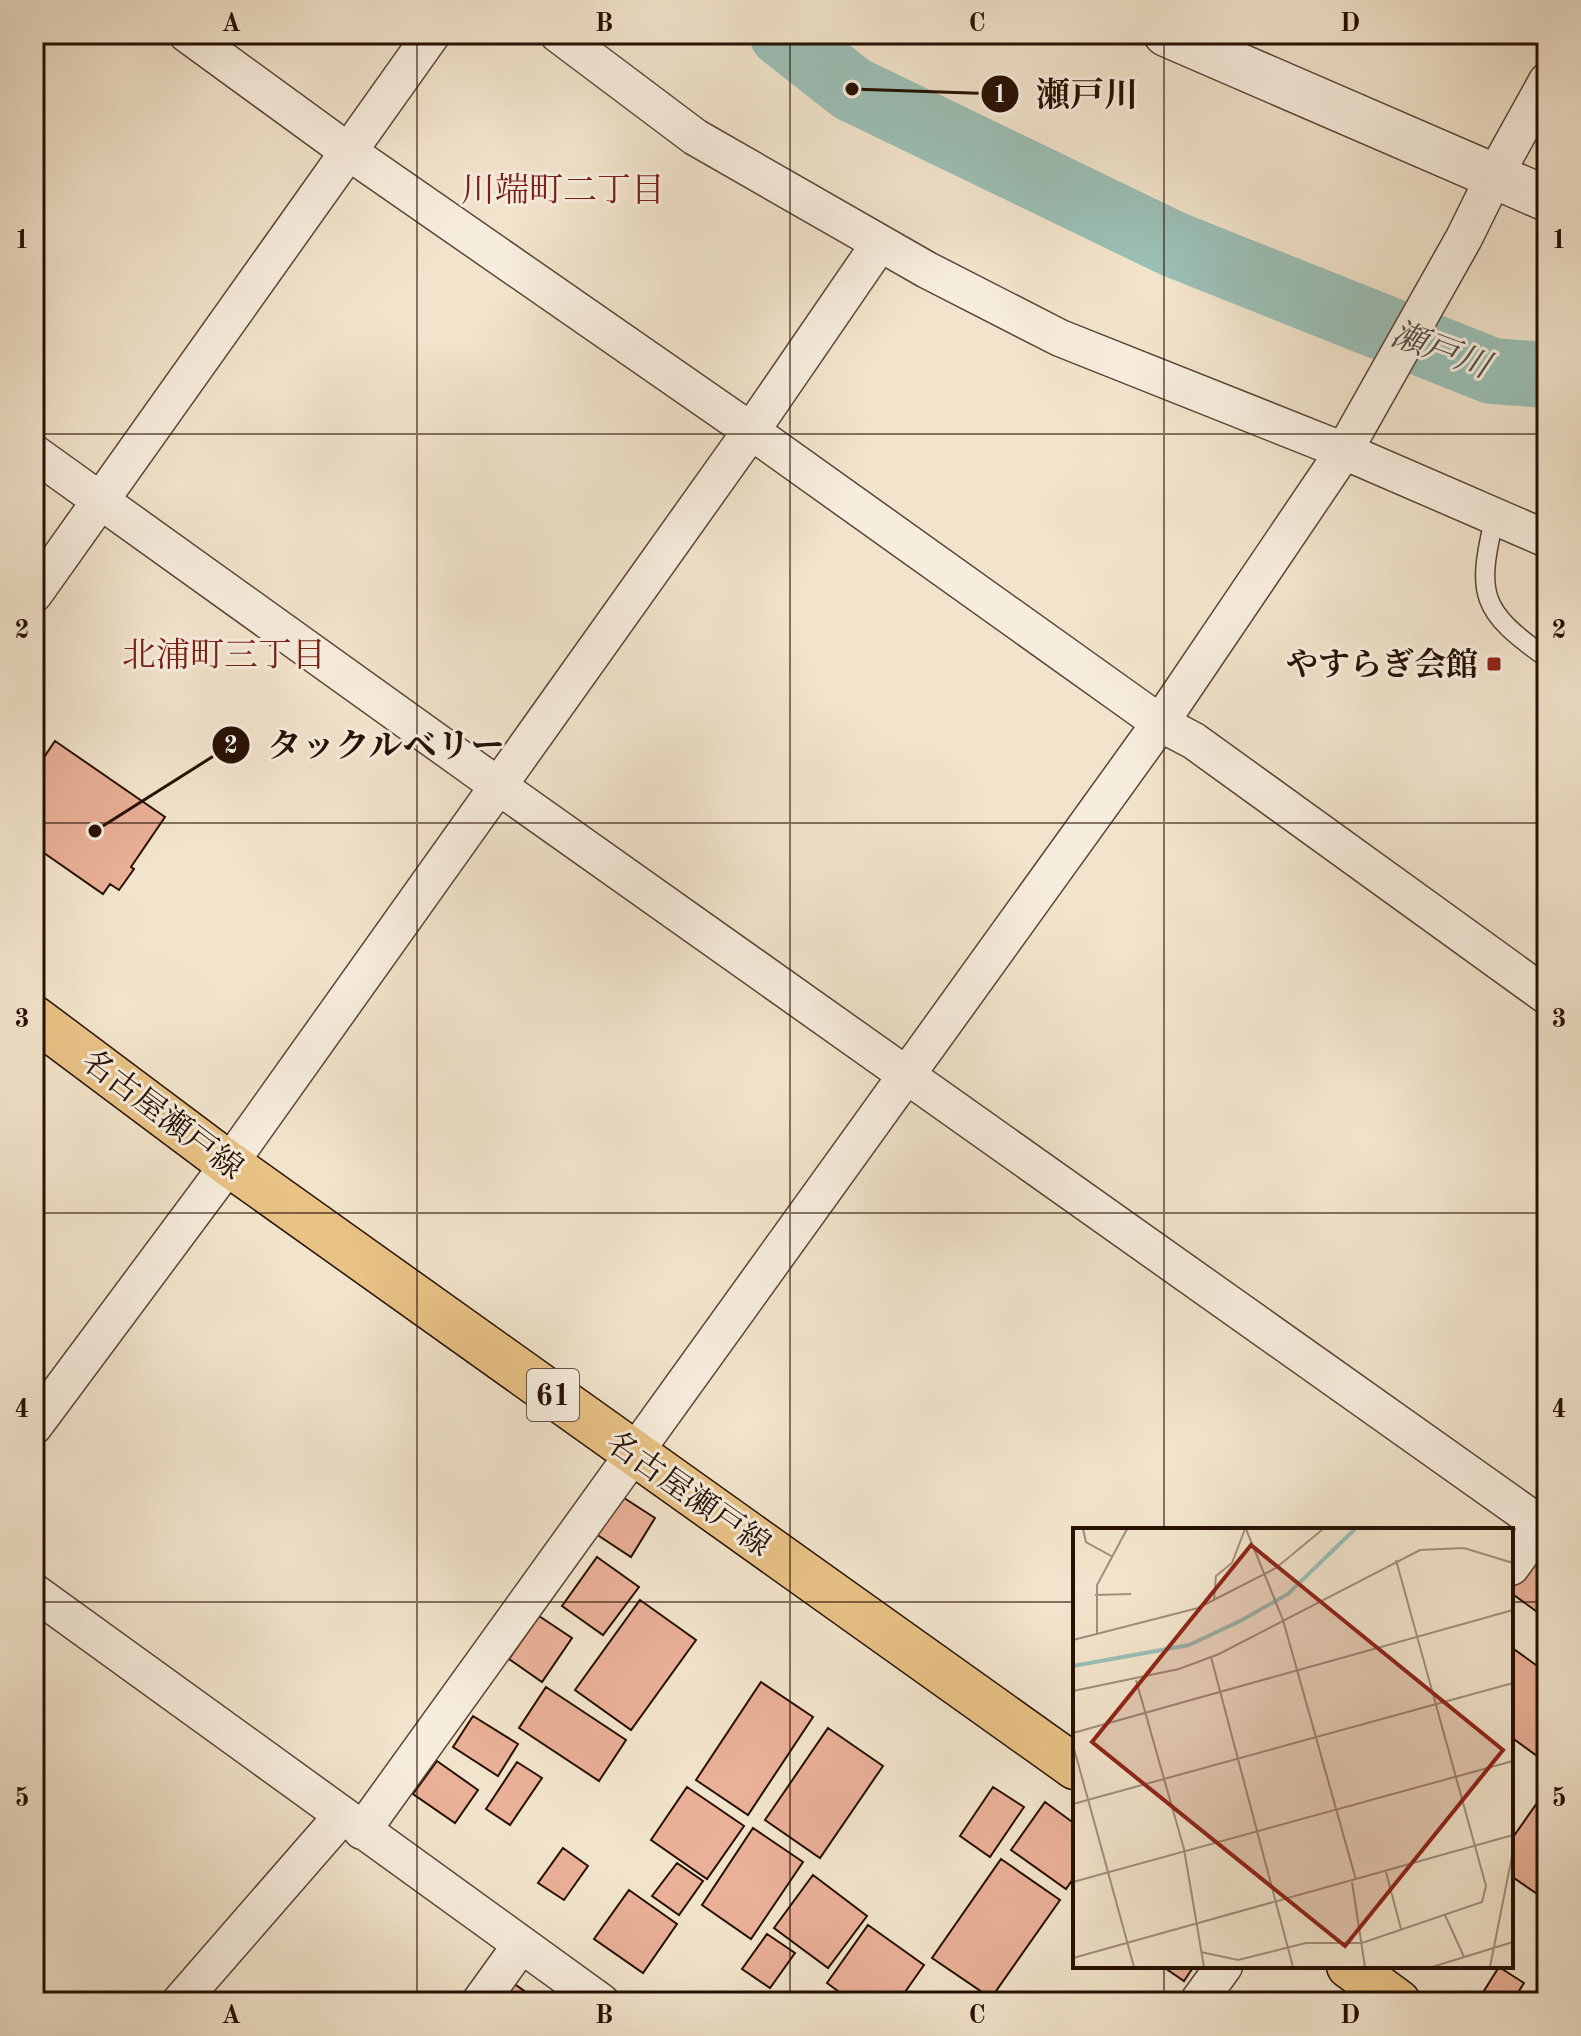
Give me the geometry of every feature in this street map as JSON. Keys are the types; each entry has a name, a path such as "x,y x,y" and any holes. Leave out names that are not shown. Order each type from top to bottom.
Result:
{"main road":[{"name":"名古屋瀬戸線","path":"34,1018 229,1164 1073,1766"},
{"path":"1352,1968 1398,2002"}],"street":[{"path":"187,34 349,152 751,431 1160,723 1194,741 1547,996"},
{"path":"34,594 432,34"},
{"path":"558,34 695,137 880,243 1060,338 1352,438 1495,516 1547,539"},
{"path":"1167,34 1547,199"},
{"path":"180,2002 352,1823 635,1454 1160,723 1352,438 1464,238 1547,81"},
{"path":"34,1426 229,1164 751,431 880,243"},
{"path":"34,453 497,785 1545,1524 1513,1564"},
{"path":"34,1592 601,2002"},
{"path":"480,2002 521,1945"},
{"path":"1198,2002 1223,1968"}],"lane":[{"path":"1495,516 1483,563 1484,586 1495,615 1514,635 1547,658"}],"building":[{"path":"55,741 165,817 119,890 110,884 103,894 34,846 34,772"},
{"path":"621,1496 655,1518 631,1557 596,1534"},
{"path":"1539,1542 1547,1548 1547,1619 1513,1594 1513,1579"},
{"path":"597,1557 639,1587 603,1635 562,1606"},
{"path":"640,1600 696,1640 631,1730 575,1690"},
{"path":"539,1616 572,1638 542,1682 509,1659"},
{"path":"1513,1648 1547,1673 1547,1757 1544,1761 1513,1738"},
{"path":"761,1682 813,1717 748,1815 696,1780"},
{"path":"546,1687 626,1740 599,1781 519,1728"},
{"path":"473,1716 518,1744 498,1776 453,1747"},
{"path":"828,1728 883,1766 820,1858 765,1820"},
{"path":"437,1761 478,1790 455,1823 413,1794"},
{"path":"517,1762 542,1778 510,1825 486,1809"},
{"path":"687,1787 744,1826 707,1879 651,1840"},
{"path":"993,1787 1024,1807 990,1857 960,1836"},
{"path":"1542,1796 1547,1799 1547,1893 1543,1898 1513,1877 1513,1837"},
{"path":"1045,1802 1073,1823 1073,1879 1066,1889 1011,1850"},
{"path":"753,1828 803,1862 751,1939 702,1905"},
{"path":"563,1848 588,1866 564,1900 538,1883"},
{"path":"1001,1859 1060,1900 991,1998 932,1958"},
{"path":"677,1863 703,1881 679,1915 652,1896"},
{"path":"813,1875 867,1916 828,1968 774,1928"},
{"path":"629,1890 677,1924 643,1973 594,1939"},
{"path":"868,1925 924,1965 898,2002 853,2002 827,1983"},
{"path":"767,1934 795,1953 770,1988 742,1969"},
{"path":"1165,1968 1193,1968 1184,1981"},
{"path":"1498,1968 1524,1983 1512,2002 1477,2002"},
{"path":"506,1978 540,2002 489,2002"}],"waterway":[{"name":"瀬戸川","path":"782,34 852,89 1173,244 1492,371 1547,375"}],"place":[{"name":"瀬戸川","path":"852,89"},
{"name":"やすらぎ会館","path":"1494,664"},
{"name":"タックルベリー","path":"95,831"}],"district":[{"name":"川端町二丁目","path":"563,189"},
{"name":"北浦町三丁目","path":"224,654"}]}
